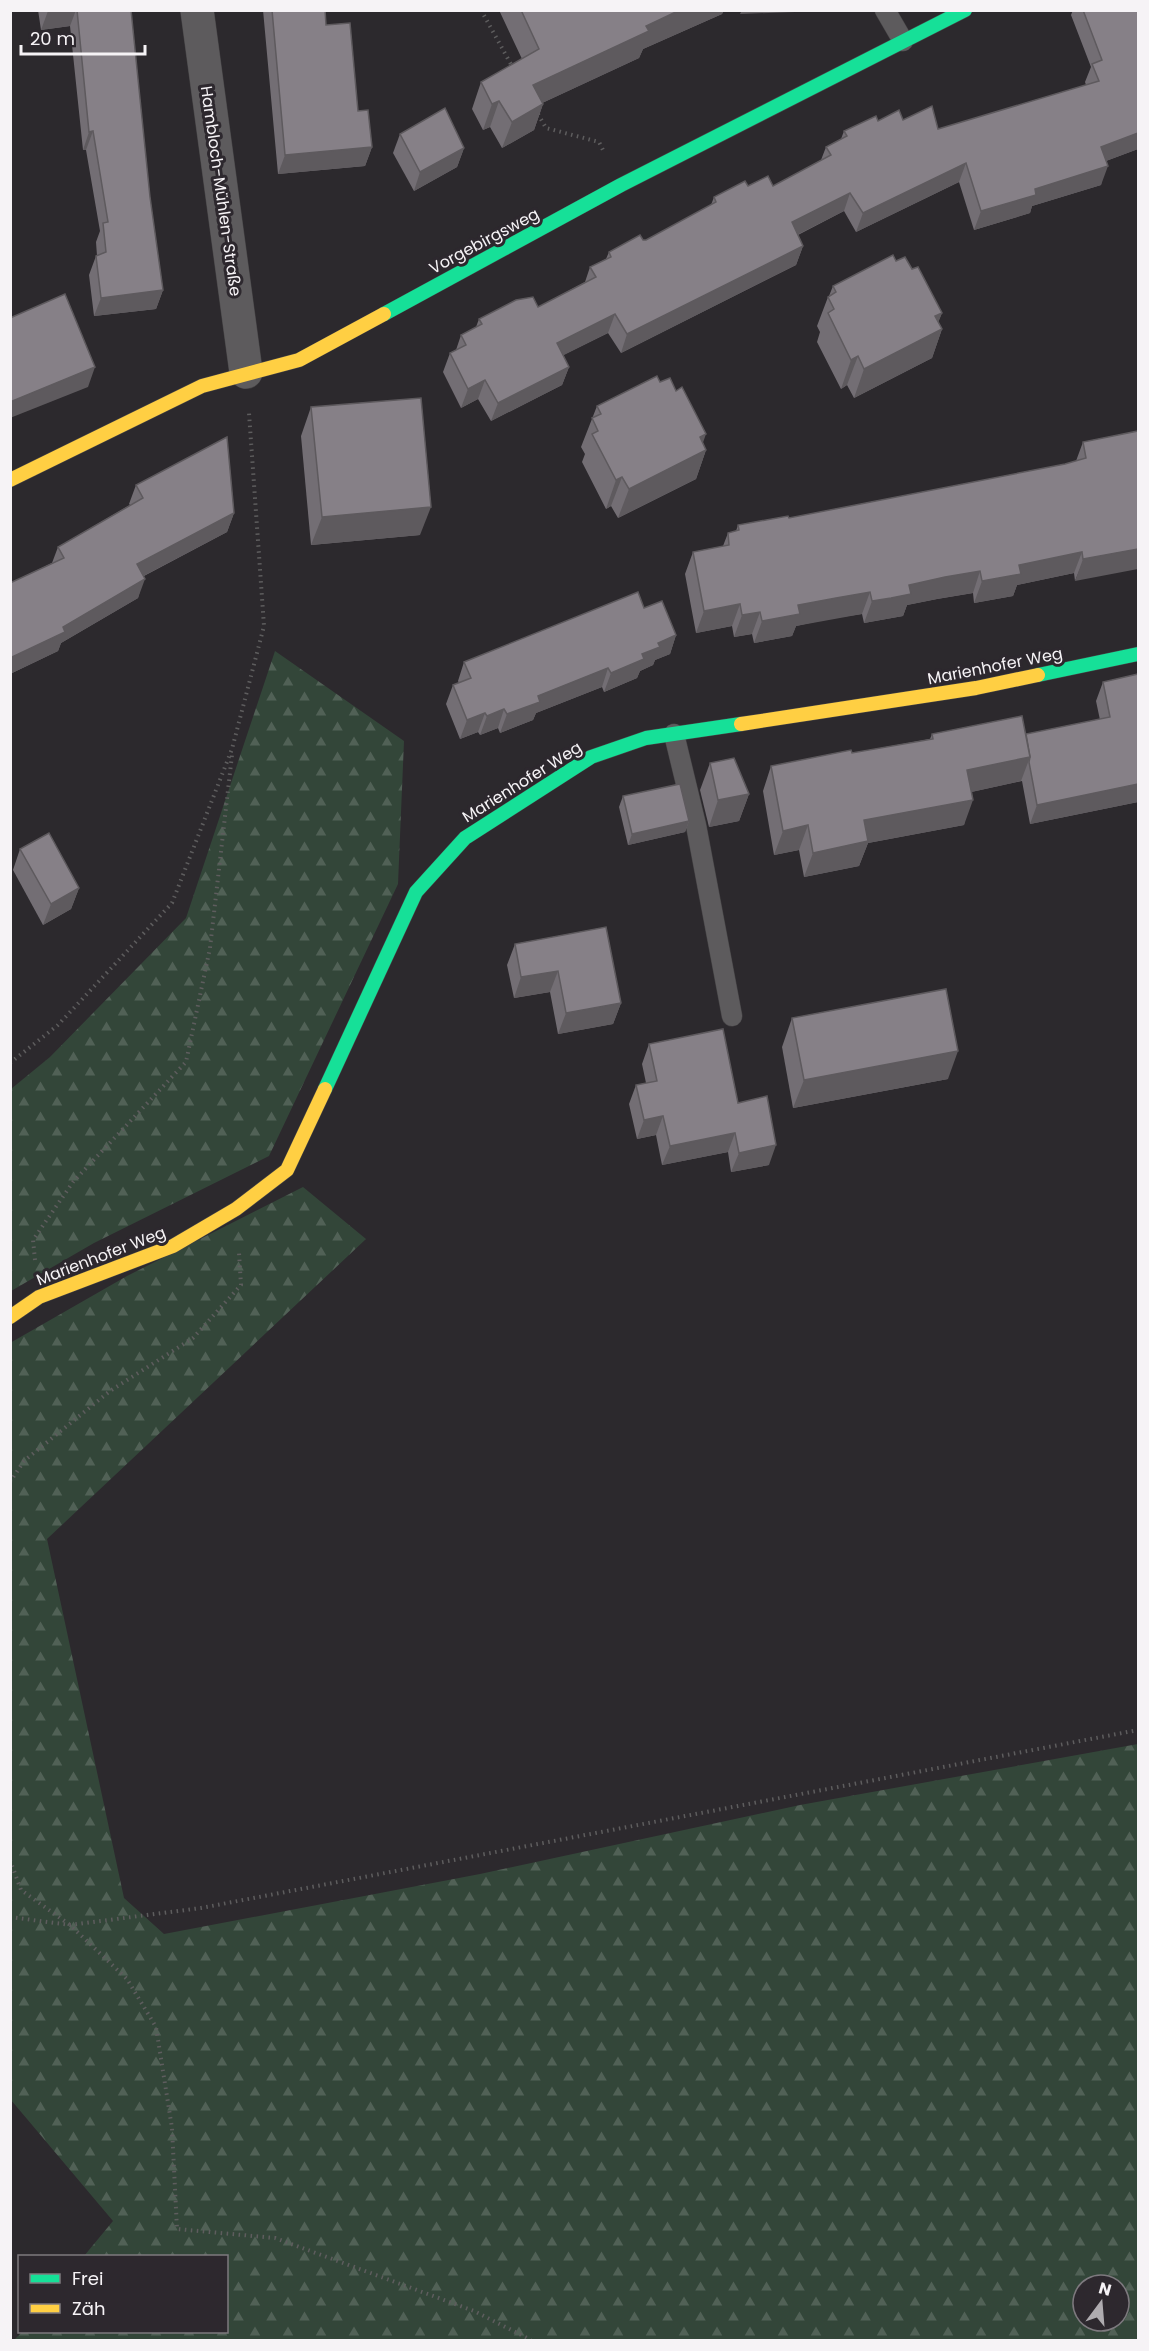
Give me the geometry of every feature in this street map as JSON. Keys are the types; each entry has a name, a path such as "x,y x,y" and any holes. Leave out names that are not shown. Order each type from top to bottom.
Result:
{"street":[{"name":"Hambloch-Mühlen-Straße","path":"196,10 246,372"},
{"name":"Vorgebirgsweg","path":"10,480 201,386 246,372 299,360 621,185 762,116 964,10"},
{"name":"Marienhofer Weg","path":"10,1317 39,1297 173,1246 236,1209 287,1170 416,892 465,838 591,757 646,738 976,688 1138,654"}],"lane":[{"path":"885,10 903,41"},
{"path":"674,734 696,825 732,1016"}],"path":[{"path":"482,10 514,69"},
{"path":"535,108 546,128 599,142 621,185"},
{"path":"10,1063 58,1025 172,903 232,748 264,626 246,372"},
{"path":"39,1297 33,1240 73,1182 186,1062 210,948 232,748"},
{"path":"10,1482 24,1461 110,1391 193,1338 241,1285 236,1209"},
{"path":"10,1917 70,1925 201,1908 1138,1730"},
{"path":"10,1860 21,1890 70,1925 127,1979 156,2027 172,2128 177,2229 275,2238 474,2311 531,2340"}],"green space":[{"path":"275,651 404,741 398,884 269,1156 94,1243 11,1291 11,1089 50,1057 186,918"},
{"path":"303,1187 366,1239 47,1539 124,1898 164,1934 480,1874 800,1805 1138,1744 1138,2340 14,2340 21,2333 228,2333 228,2255 85,2255 113,2221 11,2100 10,1343 127,1276"}],"building":[{"path":"77,10 131,10 150,197 163,290 101,298 96,256 106,252 103,223 108,222 93,131 89,132"},
{"path":"272,10 325,10 326,25 350,23 358,111 368,110 372,147 285,155"},
{"path":"521,10 680,10 646,26 649,31 533,85 543,104 512,122 499,101 492,104 481,82 539,49"},
{"path":"1083,10 1138,10 1138,133 1101,147 1108,166 1035,189 1036,195 981,211 966,163 863,213 850,193 792,222 803,246 627,334 615,314 557,343 569,367 498,403 485,380 468,389 450,353 466,345 461,335 482,324 479,319 516,300 533,297 538,307 596,277 590,267 611,257 609,252 640,235 643,240 646,240 716,202 714,197 745,181 748,186 768,176 773,186 831,155 826,147 847,136 844,131 876,116 878,121 899,110 903,120 932,106 938,129 1099,81 1092,64 1102,60"},
{"path":"445,108 464,148 420,172 400,134"},
{"path":"893,255 896,261 905,257 912,269 918,267 942,313 935,316 942,329 864,369 858,356 851,360 828,313 834,309 828,297 836,292 833,286"},
{"path":"65,294 95,367 10,402 10,318"},
{"path":"657,376 660,382 670,378 676,391 682,387 706,434 700,437 706,450 629,489 622,477 616,480 592,434 598,431 592,418 601,414 597,406"},
{"path":"421,398 431,507 322,517 311,407"},
{"path":"1138,431 1138,549 1083,559 1082,552 1019,565 1021,574 982,581 980,571 945,577 909,585 911,594 891,598 872,601 870,592 798,605 800,614 762,621 760,612 742,615 740,604 704,611 693,552 729,545 728,533 739,530 738,525 788,516 789,518 1065,464 1086,458 1083,442"},
{"path":"227,437 234,513 137,564 145,579 63,627 65,632 10,658 10,583 64,558 58,547 143,498 136,485"},
{"path":"638,592 644,608 662,601 676,635 658,643 660,647 642,654 644,659 611,673 608,668 538,696 540,702 507,714 504,709 487,716 485,713 467,720 453,685 471,678 464,662"},
{"path":"1138,674 1138,784 1037,805 1026,734 1110,717 1103,682"},
{"path":"1022,716 1030,757 967,770 973,800 864,820 868,841 813,853 808,825 783,831 771,766 851,750 852,753 933,739 932,734"},
{"path":"734,758 749,794 718,800 710,763"},
{"path":"680,784 689,821 632,834 623,796"},
{"path":"49,833 79,888 51,904 20,849"},
{"path":"606,927 621,1003 566,1013 558,971 521,977 515,944"},
{"path":"946,989 958,1051 804,1080 792,1018"},
{"path":"723,1029 738,1103 767,1096 776,1145 739,1153 735,1133 670,1146 663,1116 644,1120 636,1085 657,1081 649,1044"}],"traffic: fast":[{"path":"384,314 621,185 965,10"},
{"path":"1038,675 1138,654"},
{"path":"325,1089 416,892 465,838 591,757 646,738 741,724"}],"traffic: slow":[{"path":"10,480 202,386 299,360 384,314"},
{"path":"741,724 976,688 1038,675"},
{"path":"10,1317 39,1297 173,1246 236,1209 287,1170 325,1089"}]}
